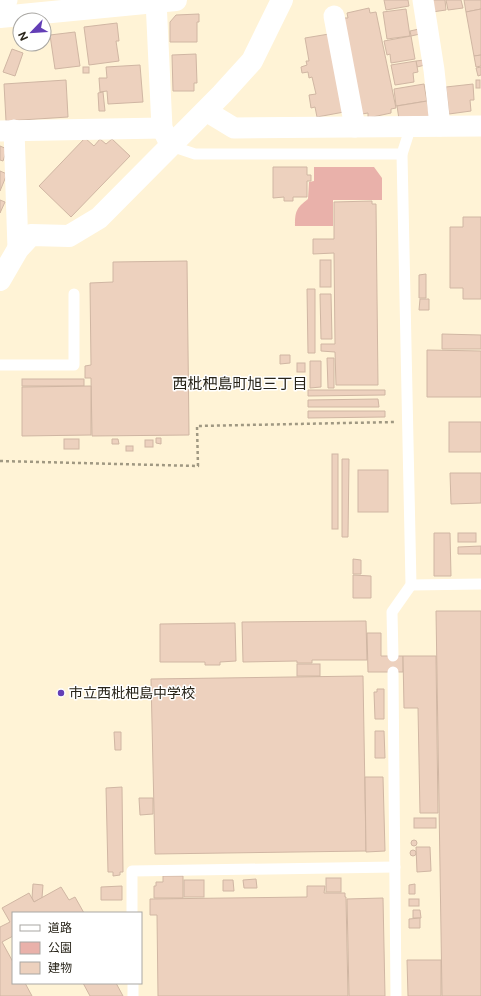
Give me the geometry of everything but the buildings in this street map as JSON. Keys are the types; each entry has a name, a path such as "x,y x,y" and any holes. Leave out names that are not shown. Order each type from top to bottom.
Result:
{"street":[{"path":"7,0 0,16 163,1 167,137"},
{"path":"0,280 18,249 31,235 69,236 99,218 167,137 206,111 252,61 282,0"},
{"path":"423,0 434,70 440,126"},
{"path":"334,16 355,127"},
{"path":"206,111 234,128 481,126"},
{"path":"18,249 7,130 167,137"}],"lane":[{"path":"393,656 392,612 411,585 402,154 410,126"},
{"path":"167,137 195,154 402,154"},
{"path":"0,366 74,365 74,294"},
{"path":"411,585 481,584"},
{"path":"393,672 396,996"},
{"path":"132,912 132,871 395,867"},
{"path":"133,984 133,996"}],"path":[{"path":"0,461 198,466 197,426 407,422"}],"green space":[{"path":"314,167 374,167 382,178 382,200 333,200 333,226 295,226 297,211 308,199 309,182 314,181"}],"place":[{"name":"市立西枇杷島中学校","path":"61,693"}],"district":[{"name":"西枇杷島町旭三丁目","path":"240,383"}]}
